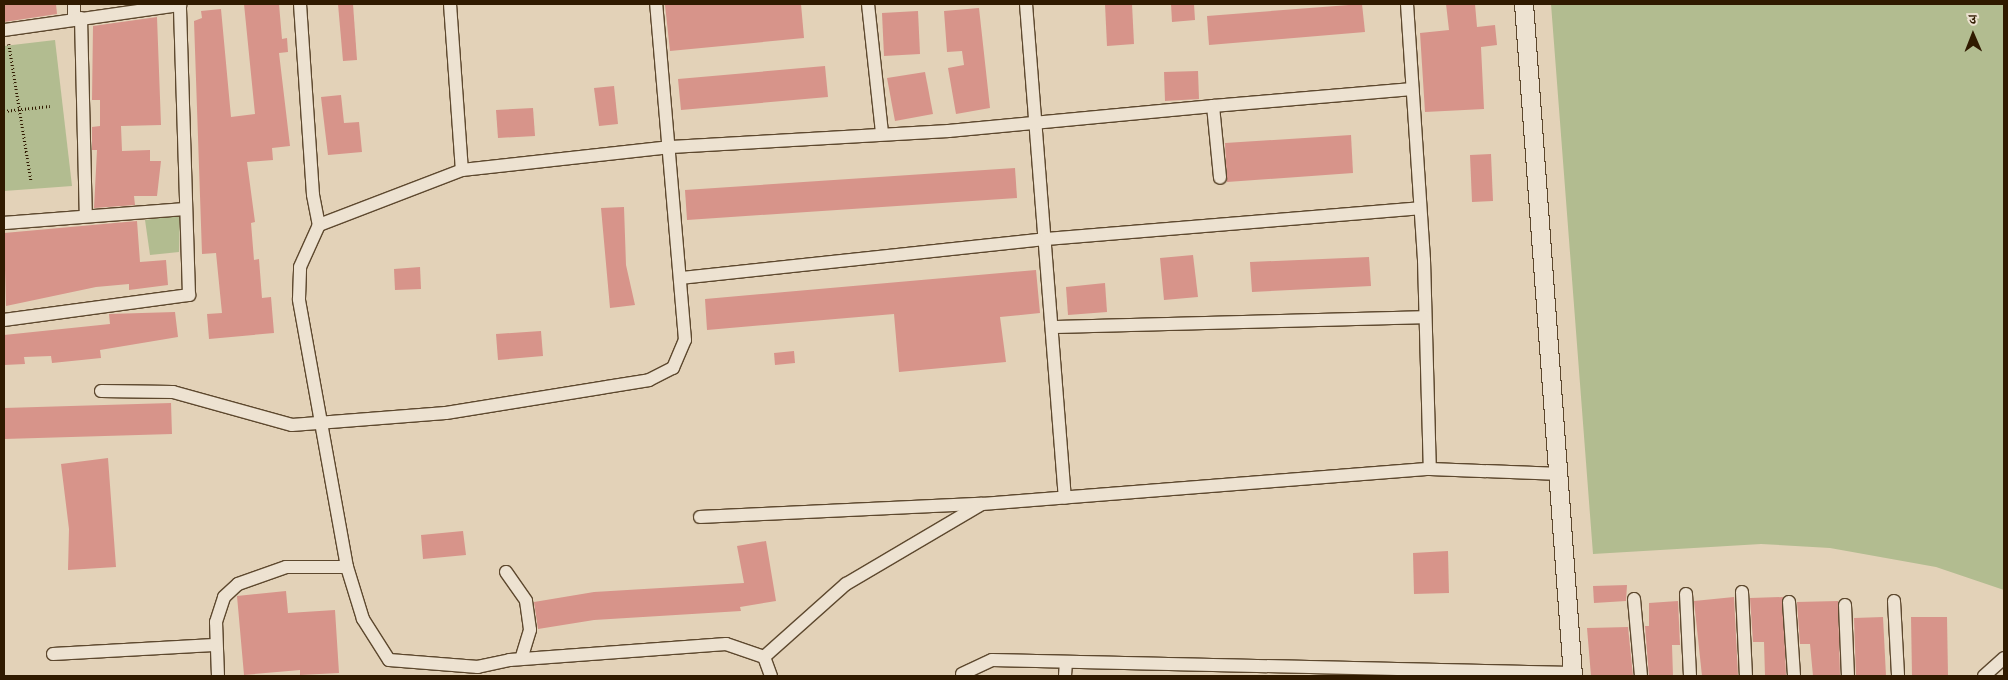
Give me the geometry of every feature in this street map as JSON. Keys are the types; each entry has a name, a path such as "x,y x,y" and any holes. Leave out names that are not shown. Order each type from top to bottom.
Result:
{"street":[{"path":"74,4 78,19 86,216"},
{"path":"300,4 313,194 319,225 300,267 299,300 347,567 363,619 388,660 478,667 521,659 726,644 764,658 771,676"},
{"path":"450,4 462,170"},
{"path":"100,391 174,392 277,424 446,413 649,380 680,359 685,340 681,278 671,147 656,4"},
{"path":"868,4 882,133"},
{"path":"1026,4 1037,121 1065,497"},
{"path":"1407,4 1420,208 1430,469"},
{"path":"962,674 992,660 1338,671 1573,675 1561,474 1524,4"},
{"path":"4,320 189,295 180,5 5,30"},
{"path":"319,225 462,170 671,147 1037,121 1412,89"},
{"path":"1213,106 1220,178"},
{"path":"681,278 1046,239 1420,208"},
{"path":"4,223 185,209"},
{"path":"1052,327 1425,317"},
{"path":"700,517 982,504 1430,469 1561,474"},
{"path":"764,658 846,584 982,504"},
{"path":"218,676 214,645 224,597 238,584 286,567 347,567"},
{"path":"506,572 526,601 530,630 521,659"},
{"path":"1742,592 1746,676"},
{"path":"1686,594 1690,676"},
{"path":"1634,600 1640,676"},
{"path":"1894,601 1898,676"},
{"path":"1789,602 1794,676"},
{"path":"1845,605 1848,676"},
{"path":"53,654 214,645"},
{"path":"1984,676 2004,658"},
{"path":"1065,676 1066,662"}],"path":[{"path":"5,30 32,180"},
{"path":"4,111 50,106"}],"green space":[{"path":"1551,4 2004,4 2004,590 1936,567 1830,548 1761,544 1593,554"},
{"path":"55,40 72,186 4,191 4,46"},
{"path":"180,215 179,252 150,255 145,220"}],"building":[{"path":"4,4 56,4 57,14 4,22"},
{"path":"244,4 279,4 282,39 287,38 288,52 279,53 290,146 272,148 273,160 247,162 255,222 251,223 254,260 259,259 262,298 271,297 274,333 209,339 207,314 222,313 216,253 202,254 194,21 202,18 201,11 221,9 231,117 255,114"},
{"path":"338,4 353,4 357,60 343,61"},
{"path":"801,4 804,38 670,51 665,5"},
{"path":"1105,4 1132,4 1134,44 1107,46"},
{"path":"1171,4 1194,4 1195,20 1172,22"},
{"path":"1362,4 1365,32 1209,45 1207,16"},
{"path":"1446,4 1475,4 1477,27 1495,25 1497,45 1481,47 1484,109 1425,112 1420,33 1449,30"},
{"path":"979,8 990,108 956,114 948,68 964,65 962,51 947,52 944,11"},
{"path":"918,11 920,54 884,56 882,13"},
{"path":"157,17 161,125 121,126 122,151 150,150 150,161 161,161 157,196 134,196 135,205 94,208 97,150 92,150 92,127 100,126 100,100 92,100 93,26"},
{"path":"825,66 828,97 681,110 678,79"},
{"path":"1198,71 1199,99 1165,101 1164,72"},
{"path":"925,72 933,114 895,121 887,78"},
{"path":"614,86 618,124 599,126 594,88"},
{"path":"341,95 344,123 359,122 362,152 328,155 321,97"},
{"path":"533,108 535,136 498,138 496,110"},
{"path":"1351,135 1353,173 1227,182 1225,143"},
{"path":"1491,154 1493,201 1472,202 1470,155"},
{"path":"1015,168 1017,198 687,220 685,190"},
{"path":"624,207 626,265 635,305 610,308 601,208"},
{"path":"137,221 140,262 166,260 168,285 129,290 129,284 96,287 6,306 4,233"},
{"path":"1193,255 1198,297 1164,300 1160,258"},
{"path":"1369,257 1371,286 1252,292 1250,262"},
{"path":"420,267 421,289 395,290 394,269"},
{"path":"1036,270 1040,313 1000,317 1006,362 899,372 894,314 707,330 705,299"},
{"path":"1105,283 1107,312 1068,315 1066,287"},
{"path":"175,312 178,337 100,350 101,358 52,363 51,356 24,357 25,364 4,365 4,335 110,324 109,314"},
{"path":"541,331 543,356 498,360 496,334"},
{"path":"794,351 795,363 775,365 774,353"},
{"path":"171,403 172,434 4,439 4,408"},
{"path":"108,458 116,567 68,570 69,529 61,464"},
{"path":"463,531 466,555 423,559 421,535"},
{"path":"766,541 776,601 740,607 741,611 594,620 538,629 534,602 594,592 744,583 737,546"},
{"path":"1448,551 1449,593 1414,594 1413,553"},
{"path":"1627,585 1626,601 1594,603 1593,586"},
{"path":"286,591 288,613 335,610 339,673 300,675 300,670 244,675 237,596"},
{"path":"1734,597 1738,676 1702,676 1694,601"},
{"path":"1783,597 1786,676 1765,676 1764,642 1753,642 1750,598"},
{"path":"1678,601 1680,645 1672,645 1673,676 1649,676 1645,626 1649,626 1649,603"},
{"path":"1838,601 1840,676 1813,676 1810,644 1800,644 1797,602"},
{"path":"1883,617 1886,676 1856,676 1854,618"},
{"path":"1911,617 1947,617 1948,676 1912,676"},
{"path":"1628,627 1633,676 1591,676 1587,628"}]}
